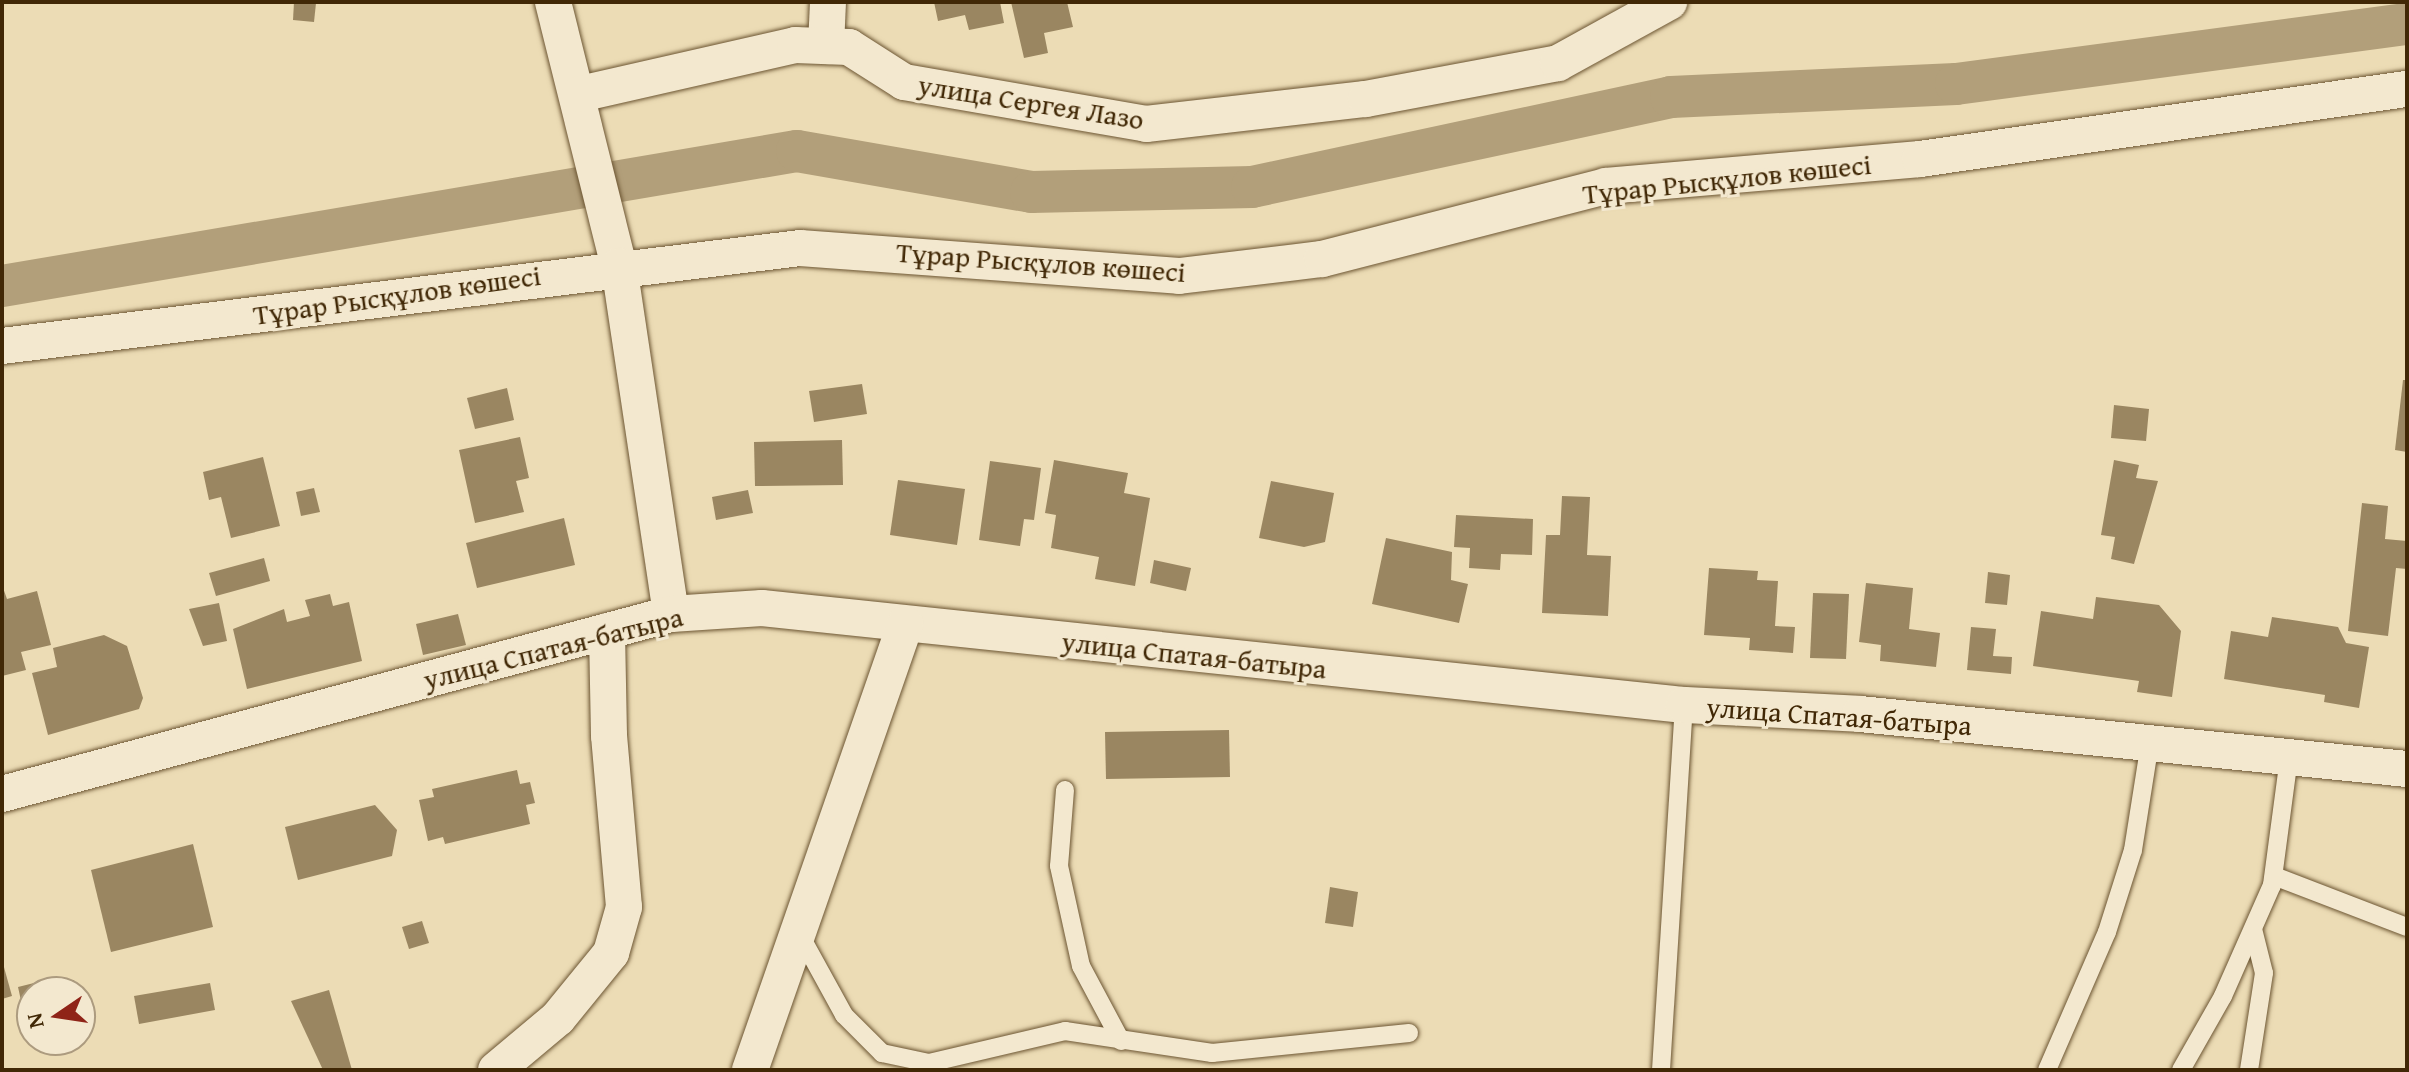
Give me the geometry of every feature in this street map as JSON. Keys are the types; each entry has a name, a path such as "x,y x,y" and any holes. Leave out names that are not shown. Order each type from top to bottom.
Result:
{"street":[{"path":"553,2 589,129 617,254 671,614"},
{"path":"826,46 828,2"},
{"name":"улица Сергея Лазо","path":"580,94 795,45 849,47 904,82 1146,124 1366,99 1558,63 1669,2"},
{"name":"Тұрар Рысқұлов көшесі","path":"2,346 617,254 800,248 1179,276 1322,259 1606,186 1920,159 2407,89"},
{"name":"улица Спатая-батыра","path":"2,794 671,614 762,608 1684,705 1860,714 2407,769"},
{"path":"750,1070 905,624"},
{"path":"496,1070 558,1018 611,953 624,907 609,736 607,631"}],"lane":[{"path":"1661,1070 1684,705"},
{"path":"2047,1070 2107,932 2133,850 2150,743"},
{"path":"2181,1070 2253,929 2274,876 2289,757"},
{"path":"1065,790 1059,866 1081,966 1121,1041"},
{"path":"2274,876 2407,927"},
{"path":"2249,1070 2264,973 2253,929"},
{"path":"799,933 844,1015 882,1053 926,1066 1065,1031 1212,1053 1409,1033"}],"building":[{"path":"294,2 316,3 314,22 293,20"},
{"path":"934,2 1000,2 1004,23 969,30 965,15 938,21"},
{"path":"1011,2 1067,2 1073,27 1044,33 1048,53 1024,58"},
{"path":"2403,380 2407,380 2407,452 2395,450"},
{"path":"862,384 867,414 814,422 809,391"},
{"path":"507,388 514,420 475,429 467,398"},
{"path":"2114,405 2149,409 2146,441 2111,438"},
{"path":"520,437 529,478 516,481 524,512 475,523 459,450"},
{"path":"842,440 843,485 755,486 754,442"},
{"path":"263,457 280,526 231,538 221,497 209,500 203,472"},
{"path":"1054,460 1128,473 1124,493 1150,498 1135,586 1095,579 1099,557 1051,548 1056,515 1045,513"},
{"path":"2114,460 2139,465 2136,478 2158,481 2134,564 2111,559 2115,537 2101,535"},
{"path":"990,461 1041,468 1034,520 1024,519 1020,546 979,540"},
{"path":"898,480 965,489 957,545 890,535"},
{"path":"1271,481 1334,493 1325,542 1304,547 1259,538"},
{"path":"314,488 320,512 301,516 296,492"},
{"path":"748,490 753,513 716,520 712,497"},
{"path":"1562,496 1590,497 1587,555 1611,556 1608,616 1542,613 1546,535 1560,535"},
{"path":"2362,503 2388,506 2385,539 2407,541 2407,569 2396,568 2388,636 2348,631"},
{"path":"1456,515 1533,519 1532,555 1501,554 1500,570 1469,568 1470,548 1454,547"},
{"path":"564,518 575,565 477,588 466,543"},
{"path":"1386,538 1452,552 1451,580 1468,584 1459,623 1372,604"},
{"path":"264,558 270,581 216,596 209,573"},
{"path":"1154,560 1191,568 1186,591 1150,583"},
{"path":"1709,568 1758,571 1757,580 1778,581 1775,626 1795,627 1793,653 1749,650 1750,638 1704,635"},
{"path":"1988,572 2010,575 2007,605 1985,603"},
{"path":"1866,583 1913,588 1909,629 1940,633 1936,667 1880,661 1881,645 1859,642"},
{"path":"2,585 7,599 37,591 51,645 21,652 26,670 2,676"},
{"path":"1813,593 1849,594 1846,659 1810,658"},
{"path":"330,594 333,606 349,602 362,661 247,689 233,629 284,609 287,622 310,616 305,600"},
{"path":"2096,597 2159,605 2181,631 2172,697 2137,692 2139,681 2033,666 2041,611 2093,619"},
{"path":"219,603 227,641 203,646 189,609"},
{"path":"458,614 466,645 423,655 416,624"},
{"path":"2272,617 2338,627 2346,643 2369,647 2359,708 2324,702 2325,695 2224,679 2231,631 2268,637"},
{"path":"1971,627 1996,629 1993,656 2012,657 2011,674 1967,670"},
{"path":"104,635 127,646 143,698 139,709 48,735 32,673 57,667 53,648"},
{"path":"1229,730 1230,777 1106,779 1105,732"},
{"path":"517,770 520,784 530,782 535,803 526,805 530,824 445,844 443,837 428,841 419,800 434,797 432,789"},
{"path":"375,805 397,830 392,856 298,880 285,827"},
{"path":"193,844 213,927 111,952 91,870"},
{"path":"1330,887 1358,892 1353,927 1325,923"},
{"path":"422,921 429,943 409,949 402,927"},
{"path":"2,960 12,996 2,999"},
{"path":"210,983 215,1010 139,1024 134,996"},
{"path":"329,990 352,1070 323,1070 291,1001"}],"waterway":[{"path":"2,286 797,151 1031,192 1252,187 1671,97 1956,84 2407,24"}]}
